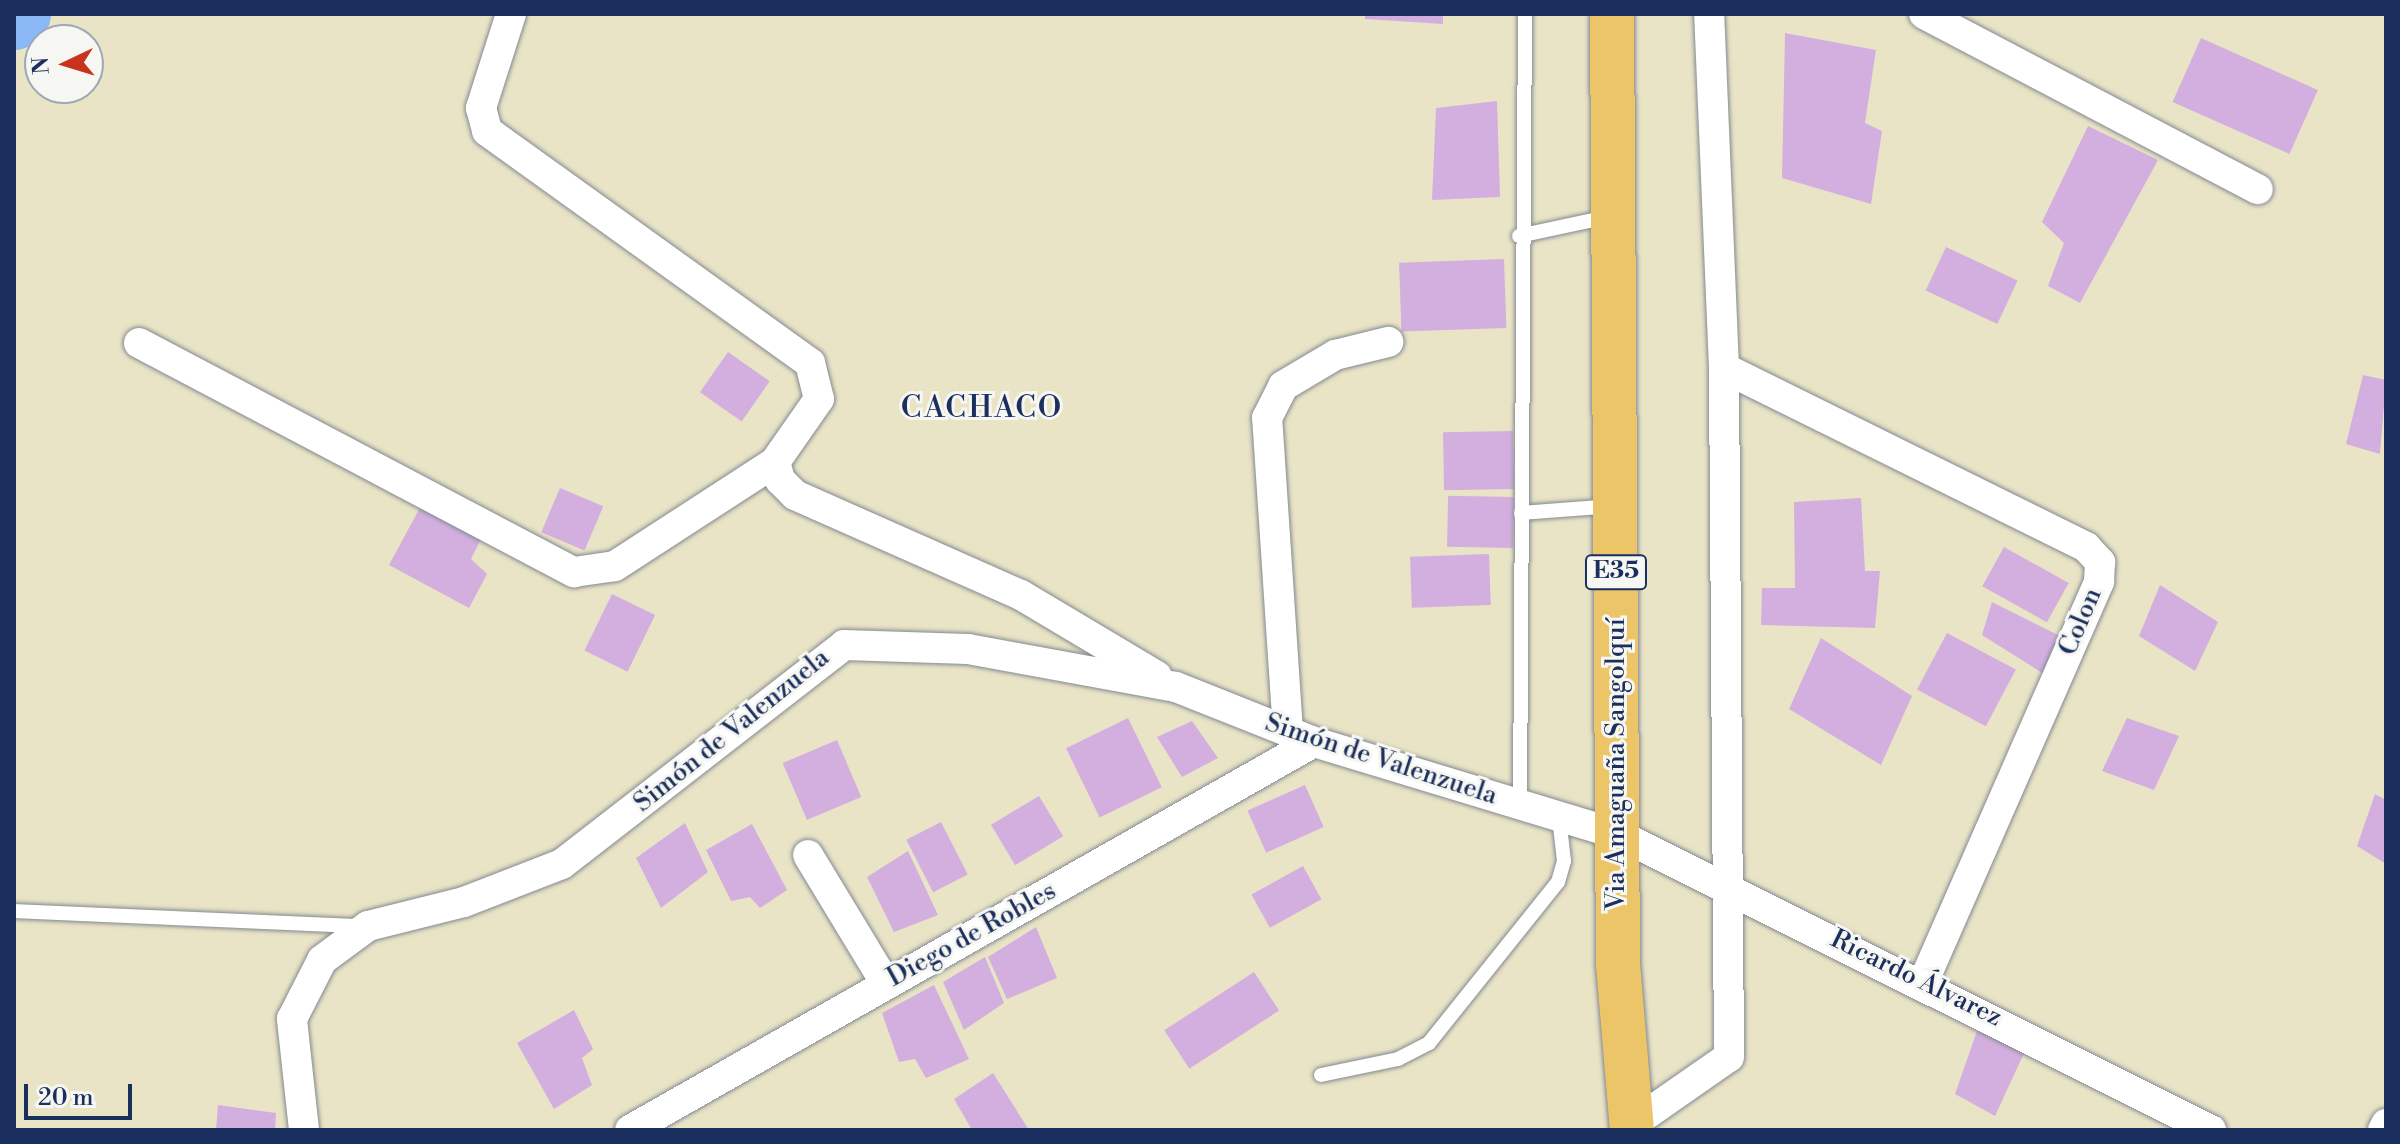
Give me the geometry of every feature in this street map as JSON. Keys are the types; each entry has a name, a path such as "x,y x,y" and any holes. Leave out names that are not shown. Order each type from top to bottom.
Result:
{"highway":[{"name":"Via Amaguaña Sangolquí","path":"1612,14 1617,834 1632,1127"}],"street":[{"path":"139,343 574,572 615,566 775,462 819,399 810,363 487,131 481,108 511,14"},
{"path":"1632,1127 1729,1057 1724,368 1709,14"},
{"path":"1924,14 2258,189"},
{"path":"1301,737 1267,418 1283,386 1335,355 1388,342"},
{"name":"Colon","path":"1724,368 2086,547 2100,562 2099,582 1924,981"},
{"path":"775,462 795,495 1021,595 1176,687"},
{"name":"Simón de Valenzuela","path":"304,1130 292,1019 322,960 368,926 464,902 562,864 844,645 968,649 1176,687 1301,737 1617,834"},
{"name":"Diego de Robles","path":"630,1130 886,984 1301,737"},
{"name":"Ricardo Álvarez","path":"1617,834 1924,981 2211,1130"},
{"path":"808,855 886,984"},
{"path":"2383,1130 2386,1124"}],"lane":[{"path":"1520,804 1519,236 1525,14"},
{"path":"1519,236 1614,216"},
{"path":"1521,513 1616,506"},
{"path":"1321,1075 1398,1059 1429,1043 1558,882 1564,861 1559,817"},
{"path":"14,911 368,926"}],"building":[{"path":"1365,14 1443,14 1443,24 1365,19"},
{"path":"1785,33 1876,50 1865,123 1882,131 1871,204 1782,178"},
{"path":"2201,38 2318,90 2289,154 2173,102"},
{"path":"1497,101 1500,197 1432,200 1436,108"},
{"path":"2088,126 2158,160 2080,303 2048,286 2064,243 2042,222"},
{"path":"1946,247 2018,280 1997,324 1926,291"},
{"path":"1504,259 1506,328 1401,332 1399,263"},
{"path":"728,352 770,381 742,421 700,392"},
{"path":"2363,375 2386,380 2380,454 2346,444"},
{"path":"1513,431 1514,489 1444,490 1443,432"},
{"path":"560,488 603,506 585,551 541,532"},
{"path":"1448,496 1514,497 1513,548 1447,547"},
{"path":"1861,498 1865,571 1880,571 1875,628 1761,625 1762,588 1795,588 1794,502"},
{"path":"423,502 483,535 471,559 487,574 469,608 389,565"},
{"path":"2004,547 2069,583 2047,622 1982,586"},
{"path":"1489,554 1491,605 1412,608 1410,557"},
{"path":"2160,585 2218,622 2195,671 2139,636"},
{"path":"612,594 655,615 628,672 584,651"},
{"path":"1992,602 2062,637 2044,674 1982,635"},
{"path":"1947,633 2016,670 1986,726 1917,690"},
{"path":"1821,638 1912,696 1881,765 1789,709"},
{"path":"1128,718 1162,787 1100,817 1066,748"},
{"path":"2127,718 2179,736 2154,790 2102,771"},
{"path":"1192,721 1218,758 1182,777 1157,737"},
{"path":"837,740 861,797 807,820 783,763"},
{"path":"1305,785 1324,827 1266,853 1247,811"},
{"path":"2375,794 2386,800 2386,864 2357,846"},
{"path":"1039,796 1063,836 1015,865 991,825"},
{"path":"941,822 968,875 933,892 906,840"},
{"path":"685,823 708,872 661,908 636,858"},
{"path":"752,824 787,890 760,908 750,897 731,901 706,850"},
{"path":"908,851 938,915 894,932 867,877"},
{"path":"1303,866 1321,899 1270,928 1251,895"},
{"path":"1036,927 1057,978 1007,999 988,957"},
{"path":"985,957 1004,1003 964,1030 943,982"},
{"path":"1254,972 1279,1011 1189,1069 1164,1030"},
{"path":"934,985 969,1059 926,1078 915,1059 899,1062 882,1013"},
{"path":"574,1010 593,1049 582,1058 592,1085 554,1109 517,1043"},
{"path":"1977,1031 2025,1051 1995,1116 1955,1094"},
{"path":"993,1073 1029,1130 972,1130 954,1099"},
{"path":"218,1105 276,1113 275,1130 216,1130"}],"waterway":[{"path":"14,17 18,14"}],"district":[{"name":"CACHACO","path":"982,408"}]}
